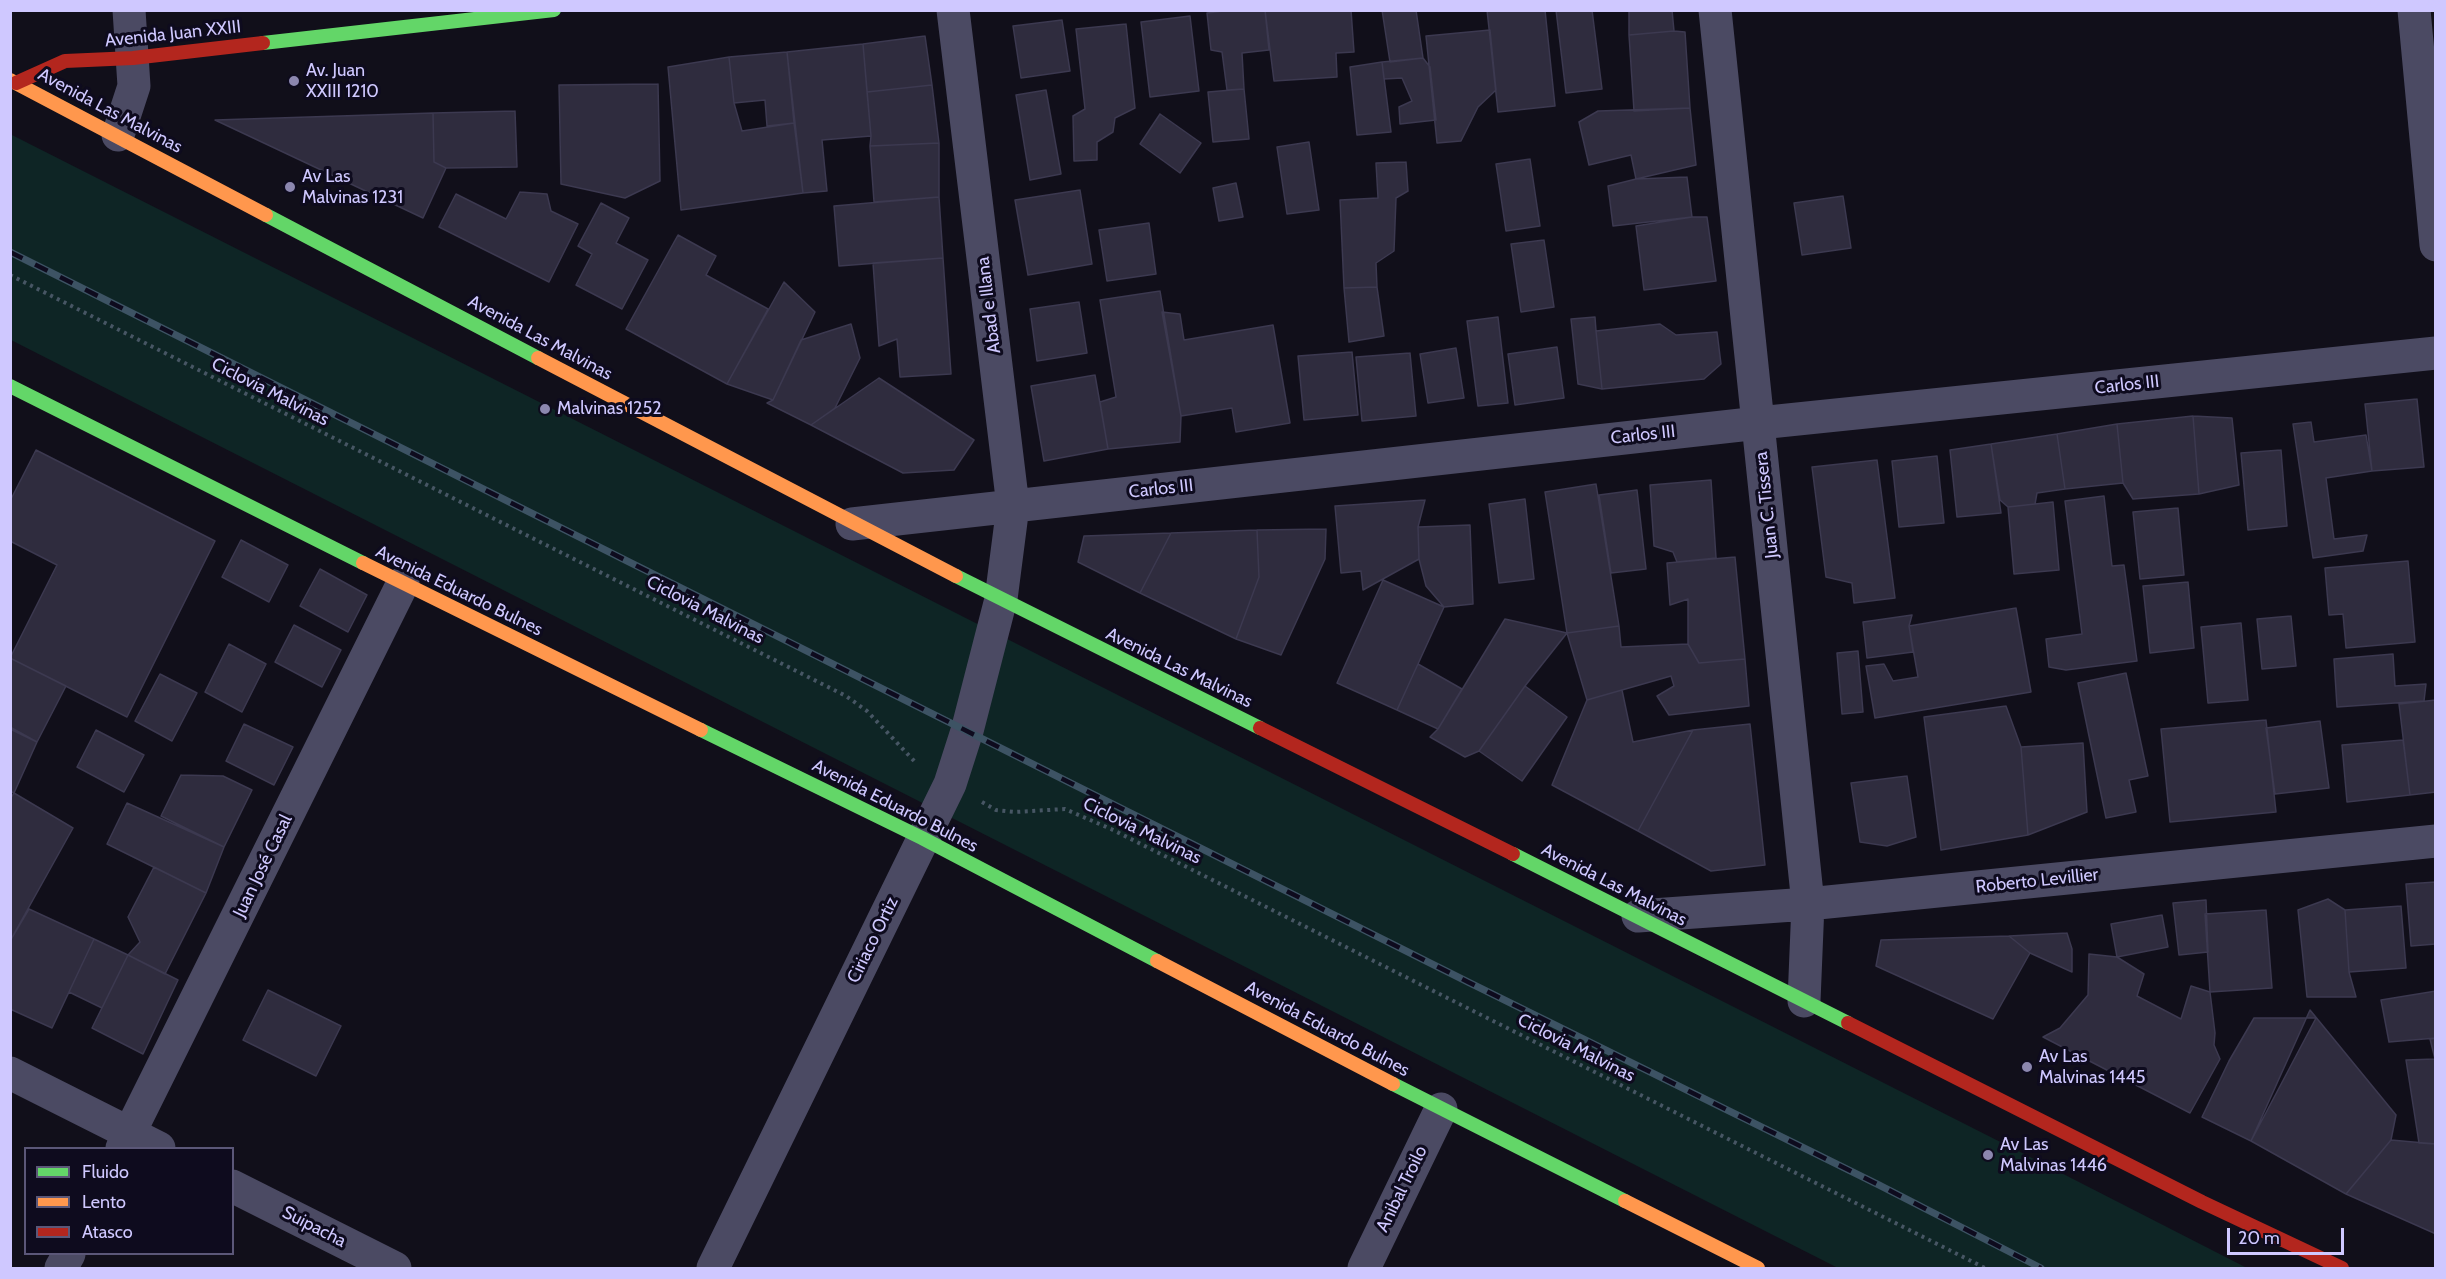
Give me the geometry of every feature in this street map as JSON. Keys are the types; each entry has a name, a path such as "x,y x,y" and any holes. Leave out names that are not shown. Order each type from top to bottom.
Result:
{"main road":[{"name":"Avenida Juan XXIII","path":"13,81 65,61 133,57 554,10"},
{"name":"Avenida Las Malvinas","path":"13,81 852,524 1638,916 2202,1202 2342,1269"},
{"name":"Avenida Eduardo Bulnes","path":"10,386 403,583 922,838 1441,1109 1758,1269"}],"street":[{"path":"118,135 134,86 129,10"},
{"name":"Abad e Illana","path":"953,10 1013,506 1001,599"},
{"name":"Juan C. Tissera","path":"1715,10 1808,904 1804,1001"},
{"path":"2414,10 2436,245"},
{"name":"Carlos III","path":"852,524 1759,423 2436,353"},
{"name":"Juan José Casal","path":"126,1141 403,583"},
{"name":"Ciriaco Ortiz","path":"713,1269 950,783 967,731 1001,599"},
{"name":"Roberto Levillier","path":"1638,916 1808,904 2436,841"},
{"path":"10,1073 126,1141 151,1147"},
{"name":"Anibal Troilo","path":"1364,1269 1441,1109"},
{"name":"Suipacha","path":"234,1187 395,1269"},
{"path":"61,1269 68,1255"}],"path":[{"name":"Ciclovia Malvinas","path":"10,276 846,696 867,711 924,772 950,783 996,810 1015,812 1065,808 1111,828 1985,1269"}],"green space":[{"path":"10,134 2247,1268 1838,1268 11,340"}],"building":[{"path":"1265,10 1269,50 1242,53 1244,89 1227,90 1222,52 1211,50 1207,13"},
{"path":"1265,10 1351,10 1354,52 1336,53 1337,77 1274,81"},
{"path":"1382,10 1416,10 1423,58 1390,62"},
{"path":"1487,10 1545,10 1555,106 1498,112"},
{"path":"1556,10 1592,10 1602,89 1566,93"},
{"path":"1629,10 1672,10 1674,31 1629,35"},
{"path":"1190,16 1199,91 1150,97 1141,22"},
{"path":"1062,20 1070,71 1021,78 1013,26"},
{"path":"1126,24 1135,108 1115,118 1113,132 1097,142 1097,160 1074,161 1073,116 1085,109 1076,29"},
{"path":"1490,30 1496,90 1478,107 1461,141 1437,143 1426,36"},
{"path":"1685,32 1690,108 1634,111 1629,35"},
{"path":"925,36 932,85 867,92 863,44"},
{"path":"863,44 871,136 822,140 827,191 803,193 787,52"},
{"path":"787,52 794,123 767,126 765,100 734,103 729,57"},
{"path":"729,57 734,103 742,131 794,123 803,193 681,210 668,67"},
{"path":"1423,58 1430,67 1436,120 1400,124 1399,107 1412,101 1402,78 1384,79 1382,62"},
{"path":"1382,62 1391,132 1357,135 1350,67"},
{"path":"658,84 660,181 625,198 561,184 559,85"},
{"path":"932,85 939,143 870,146 867,92"},
{"path":"1244,89 1249,139 1213,142 1208,92"},
{"path":"1046,90 1061,174 1030,180 1016,95"},
{"path":"1690,108 1696,165 1636,179 1631,155 1589,165 1579,122 1598,111"},
{"path":"515,111 517,167 446,168 434,162 433,113"},
{"path":"433,113 434,162 446,168 423,218 215,120"},
{"path":"1160,114 1201,143 1180,173 1140,144"},
{"path":"1309,142 1319,210 1287,214 1277,147"},
{"path":"939,143 939,197 874,202 870,146"},
{"path":"1530,159 1540,226 1506,231 1496,164"},
{"path":"1406,162 1408,191 1396,198 1394,251 1376,263 1377,287 1344,288 1340,200 1378,198 1376,163"},
{"path":"1687,177 1692,217 1613,226 1608,186 1636,179"},
{"path":"1236,183 1243,217 1219,221 1213,188"},
{"path":"1080,190 1092,264 1028,275 1015,200"},
{"path":"520,192 547,194 551,211 578,224 549,282 439,227 456,194 506,219"},
{"path":"1843,196 1851,248 1802,255 1794,203"},
{"path":"939,197 943,258 839,266 834,206"},
{"path":"601,203 629,218 616,243 648,260 622,309 576,285 592,254 578,246"},
{"path":"1692,217 1707,217 1716,281 1644,290 1636,226"},
{"path":"1149,223 1156,274 1107,281 1099,230"},
{"path":"678,235 716,256 706,275 768,309 727,384 626,329"},
{"path":"1544,240 1554,307 1521,312 1511,244"},
{"path":"943,258 951,374 900,377 897,339 879,346 873,263"},
{"path":"784,282 815,312 773,400 727,384"},
{"path":"1377,287 1384,336 1349,342 1344,288"},
{"path":"1160,291 1181,416 1180,442 1108,449 1100,402 1116,397 1100,300"},
{"path":"1079,302 1087,353 1037,361 1030,309"},
{"path":"1162,312 1180,314 1184,340 1273,325 1290,423 1236,432 1232,408 1181,416"},
{"path":"1498,317 1508,403 1478,406 1467,321"},
{"path":"1595,317 1602,389 1578,384 1571,319"},
{"path":"851,324 860,358 835,408 811,425 767,403 773,400 801,340"},
{"path":"1660,324 1676,335 1717,332 1721,364 1704,379 1602,389 1596,331"},
{"path":"1557,347 1564,398 1515,405 1508,354"},
{"path":"1456,348 1464,398 1428,403 1420,354"},
{"path":"1352,352 1358,415 1304,420 1298,356"},
{"path":"1410,353 1416,416 1362,421 1356,357"},
{"path":"1095,375 1108,449 1044,461 1031,386"},
{"path":"879,378 974,440 954,470 903,473 811,425"},
{"path":"2417,399 2424,467 2372,471 2365,404"},
{"path":"2193,416 2232,418 2239,485 2199,494"},
{"path":"2193,416 2199,494 2133,499 2123,483 2117,424"},
{"path":"2311,422 2314,442 2366,435 2372,471 2326,478 2334,539 2367,535 2363,551 2313,558 2293,424"},
{"path":"2117,424 2123,483 2065,489 2057,434"},
{"path":"2057,434 2065,489 2037,493 2035,504 2008,507 2000,500 1991,444"},
{"path":"1991,444 2001,513 1957,517 1950,450"},
{"path":"36,450 215,541 127,717 10,658 57,565 10,541 10,501"},
{"path":"2281,450 2287,526 2248,530 2241,453"},
{"path":"1937,456 1944,523 1899,527 1892,461"},
{"path":"1877,460 1895,598 1854,603 1852,583 1826,577 1812,467"},
{"path":"1711,480 1716,558 1677,562 1673,552 1654,546 1650,485"},
{"path":"1596,484 1619,626 1567,633 1545,492"},
{"path":"1637,490 1646,569 1611,573 1599,495"},
{"path":"2104,496 2112,566 2124,565 2137,661 2066,670 2049,667 2046,639 2082,634 2065,501"},
{"path":"1525,499 1534,579 1499,583 1489,504"},
{"path":"1425,500 1418,527 1419,559 1363,590 1361,571 1341,573 1335,506"},
{"path":"2053,502 2059,570 2014,574 2008,507"},
{"path":"2178,508 2184,575 2140,579 2133,512"},
{"path":"1470,525 1473,604 1444,607 1426,586 1419,559 1418,527"},
{"path":"1326,529 1325,559 1281,655 1236,639 1259,577 1257,530"},
{"path":"1257,530 1259,577 1236,639 1140,593 1171,533"},
{"path":"1171,533 1140,593 1078,562 1084,536"},
{"path":"241,540 288,565 269,602 222,577"},
{"path":"1735,557 1745,659 1699,663 1688,644 1688,599 1670,605 1667,563"},
{"path":"2408,561 2415,642 2346,648 2343,614 2329,615 2325,568"},
{"path":"320,569 367,595 348,632 300,606"},
{"path":"1383,580 1444,607 1397,710 1337,683"},
{"path":"2188,582 2194,648 2150,653 2143,586"},
{"path":"2016,608 2031,692 1875,718 1866,666 1884,664 1893,681 1918,677 1909,626"},
{"path":"1912,615 1909,626 1913,652 1867,658 1863,622"},
{"path":"2291,616 2296,666 2262,669 2257,619"},
{"path":"1505,619 1567,633 1525,686 1479,751 1465,757 1430,737 1438,729"},
{"path":"2241,623 2248,700 2208,703 2201,627"},
{"path":"294,625 341,650 322,687 275,662"},
{"path":"1619,626 1621,647 1688,644 1699,663 1745,659 1749,706 1669,715 1657,696 1674,686 1671,676 1587,700 1567,633"},
{"path":"229,644 266,664 242,712 205,692"},
{"path":"1858,651 1863,712 1842,714 1837,653"},
{"path":"2393,654 2395,686 2426,684 2424,701 2337,707 2334,659"},
{"path":"10,658 66,686 37,742 10,727"},
{"path":"1418,664 1462,689 1438,729 1397,710"},
{"path":"2126,673 2148,776 2129,780 2136,812 2106,818 2078,683"},
{"path":"160,674 197,693 172,741 135,721"},
{"path":"1525,686 1567,717 1522,781 1479,751"},
{"path":"1622,690 1633,742 1693,730 1638,831 1552,785 1587,700"},
{"path":"2436,700 2436,792 2410,795 2399,704"},
{"path":"2006,706 2021,747 2028,835 1941,850 1924,717"},
{"path":"2266,720 2276,812 2170,822 2161,729"},
{"path":"2320,721 2329,788 2275,794 2266,728"},
{"path":"244,724 293,747 274,785 226,761"},
{"path":"1750,724 1765,865 1711,871 1638,831 1693,730"},
{"path":"10,729 37,742 14,793 10,791"},
{"path":"96,730 144,755 124,792 77,767"},
{"path":"2403,740 2410,795 2347,802 2342,745"},
{"path":"2083,743 2087,812 2028,835 2021,747"},
{"path":"181,775 223,776 252,790 224,847 161,816"},
{"path":"1907,776 1916,837 1887,846 1860,842 1851,783"},
{"path":"14,793 73,828 10,941 10,799"},
{"path":"127,803 224,847 206,893 107,844"},
{"path":"154,867 206,893 165,974 128,955 140,942 128,917"},
{"path":"2436,882 2436,944 2411,946 2406,884"},
{"path":"2328,899 2345,910 2349,972 2356,997 2307,997 2298,910"},
{"path":"2206,900 2208,952 2179,955 2173,903"},
{"path":"2401,906 2406,968 2349,972 2345,910"},
{"path":"29,909 94,939 52,1028 10,1009 10,941"},
{"path":"2266,910 2272,988 2210,992 2205,914"},
{"path":"2162,915 2168,947 2117,957 2111,924"},
{"path":"2067,933 2072,949 2072,972 2030,953 2009,936"},
{"path":"2009,936 2030,953 1993,1019 1876,966 1881,940"},
{"path":"94,939 128,955 102,1008 69,992"},
{"path":"2089,954 2117,957 2144,974 2137,996 2181,1019 2191,986 2210,992 2215,1033 2214,1045 2220,1059 2190,1113 2043,1037 2060,1028 2088,995"},
{"path":"128,955 178,980 143,1054 92,1028"},
{"path":"268,990 341,1026 316,1076 243,1040"},
{"path":"2436,991 2436,1038 2389,1042 2381,1000"},
{"path":"2310,1010 2396,1115 2391,1140 2346,1194 2251,1141"},
{"path":"2254,1018 2316,1018 2251,1141 2202,1117 2229,1061"},
{"path":"2436,1038 2436,1144 2419,1143 2406,1060 2435,1059 2430,1039"},
{"path":"2391,1140 2436,1144 2436,1234 2346,1194"}],"railway":[{"path":"10,252 2041,1268"}],"traffic: fast":[{"path":"263,43 554,10"},
{"path":"266,215 538,358"},
{"path":"10,386 363,563"},
{"path":"956,576 1260,728"},
{"path":"701,730 922,838 1157,961"},
{"path":"1513,854 1848,1023"},
{"path":"1393,1084 1625,1201"}],"traffic: slow":[{"path":"10,80 266,215"},
{"path":"538,358 956,576"},
{"path":"363,563 701,730"},
{"path":"1157,961 1393,1084"},
{"path":"1625,1201 1758,1268"}],"traffic: jam":[{"path":"16,83 65,61 133,58 263,43"},
{"path":"1260,728 1513,854"},
{"path":"1848,1023 2202,1202 2342,1268"}],"place":[{"name":"Av. Juan XXIII 1210","path":"294,81"},
{"name":"Av Las Malvinas 1231","path":"290,187"},
{"name":"Malvinas 1252","path":"545,409"},
{"name":"Av Las Malvinas 1445","path":"2027,1067"},
{"name":"Av Las Malvinas 1446","path":"1988,1155"}]}
